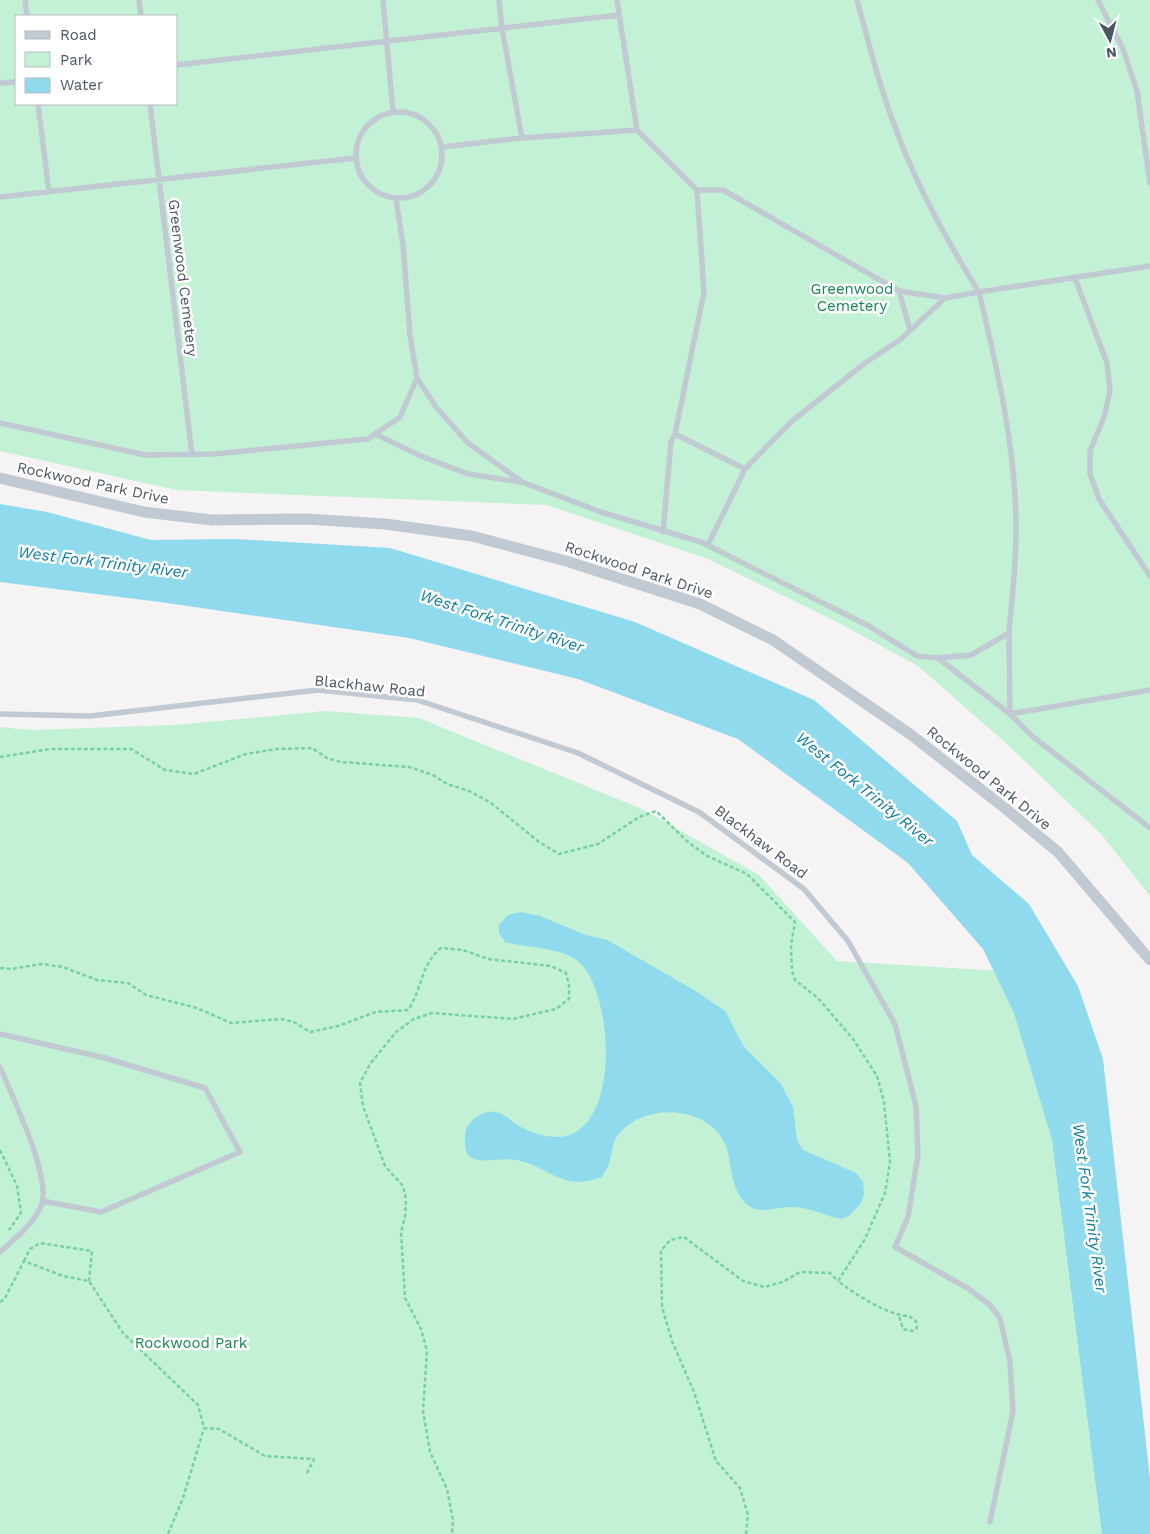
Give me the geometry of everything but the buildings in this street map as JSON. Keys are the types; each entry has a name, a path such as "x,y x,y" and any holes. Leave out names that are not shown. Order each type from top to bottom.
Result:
{"street":[{"name":"Rockwood Park Drive","path":"0,478 144,512 212,520 307,519 376,523 472,536 566,561 700,604 773,640 910,734 1006,809 1058,852 1150,960"}],"lane":[{"path":"25,0 27,15"},
{"path":"139,0 141,15"},
{"path":"383,0 393,112"},
{"path":"499,0 502,28 522,138"},
{"path":"617,0 637,130 697,190 704,292 672,442 664,532"},
{"path":"857,0 877,73 897,132 946,240 979,292 1003,396 1014,478 1016,553 1009,633 1010,714"},
{"path":"1098,0 1122,49 1137,91 1150,183"},
{"path":"178,64 619,15"},
{"path":"0,83 15,82"},
{"path":"38,105 49,192"},
{"name":"Greenwood Cemetery","path":"150,105 192,454"},
{"path":"393,112 405,112 418,117 435,132 442,147 442,164 433,183 416,196 396,199 379,195 368,186 360,176 355,158 356,145 365,128 376,118 393,112"},
{"path":"442,147 522,138 637,130"},
{"path":"0,197 355,158"},
{"path":"697,190 723,190 899,291 946,298 1150,266"},
{"path":"396,199 403,245 410,335 417,378 436,407 468,443 522,482"},
{"path":"1075,278 1107,364 1110,390 1104,417 1090,451 1090,474 1099,498 1150,576"},
{"path":"899,291 910,330"},
{"path":"708,545 745,469 792,421 910,330 946,298"},
{"path":"0,423 145,456 316,445 368,439 400,417 417,378"},
{"path":"375,434 422,456 468,474 522,482 601,512 708,545 869,626 917,656 938,658 971,655 1009,633"},
{"path":"675,434 745,469"},
{"path":"938,658 1010,714 1032,736 1150,828"},
{"name":"Blackhaw Road","path":"0,714 90,716 318,690 417,700 586,757 699,812 804,889 848,941 895,1024 898,1033 916,1106 918,1155 908,1217 895,1247 969,1290 990,1305 1000,1318 1010,1362 1013,1411 990,1522"},
{"path":"1010,714 1150,690"},
{"path":"0,1034 105,1058 205,1088 240,1152 101,1212 43,1201"},
{"path":"0,1068 26,1129 42,1180 43,1201 38,1211 19,1236 0,1252"}],"path":[{"path":"0,757 51,749 131,748 165,770 194,774 246,754 276,749 312,748 328,758 341,762 409,766 433,775 447,784 469,791 491,803 539,842 558,854 598,844 639,817 656,811 688,842 707,856 747,874 795,922 791,946 792,971 795,980 818,998 842,1025 878,1076 884,1102 890,1162 885,1193 864,1239 838,1281"},
{"path":"0,968 11,970 41,964 63,967 97,980 128,983 146,995 197,1008 231,1023 281,1019 294,1022 310,1032 338,1026 376,1012 408,1010 414,1001 429,958 441,948 463,950 488,959 551,966 566,973 569,984 569,999 556,1009 513,1020 432,1013 414,1019 396,1032 370,1064 360,1083 363,1106 386,1166 403,1186 406,1199 405,1217 401,1232 405,1298 421,1329 427,1352 422,1410 430,1452 447,1489 452,1520 452,1534"},
{"path":"0,1150 17,1186 21,1213 8,1231"},
{"path":"746,1534 748,1515 740,1488 716,1461 694,1392 672,1341 662,1307 661,1251 670,1240 684,1237 743,1281 764,1287 782,1282 800,1272 830,1273 854,1294 899,1316 910,1316 916,1321 917,1328 912,1331 903,1329 899,1316"},
{"path":"0,1302 5,1298 30,1249 40,1243 92,1251 89,1281 123,1332 198,1405 204,1428 183,1498 168,1534"},
{"path":"24,1261 63,1276 89,1281"},
{"path":"204,1428 220,1429 265,1456 314,1459 306,1475"}],"green space":[{"name":"Greenwood Cemetery","path":"0,0 1150,0 1150,896 1102,835 1008,745 918,666 835,621 708,559 547,505 176,490 0,451"},
{"name":"Rockwood Park","path":"326,711 419,718 642,809 759,875 837,961 1001,971 1048,1069 1106,1534 0,1534 0,727 33,730 175,725"}],"water":[{"name":"West Fork Trinity River","path":"0,504 47,512 151,540 235,539 390,548 635,622 814,700 957,821 972,855 1029,904 1078,986 1103,1059 1150,1479 1150,1534 1102,1534 1052,1140 1014,1013 983,949 908,863 738,739 578,679 409,638 160,602 0,582"},
{"path":"520,912 540,916 586,935 607,940 694,990 725,1011 744,1047 781,1084 793,1107 797,1140 803,1150 856,1173 863,1182 864,1194 861,1203 850,1215 842,1219 797,1207 764,1210 753,1208 742,1199 737,1191 729,1156 723,1140 714,1128 702,1120 672,1112 642,1117 629,1125 616,1138 609,1164 602,1177 588,1181 576,1182 566,1180 529,1163 517,1160 484,1160 470,1156 466,1151 465,1142 467,1128 477,1117 486,1112 500,1113 523,1128 545,1136 561,1137 574,1133 588,1120 598,1102 604,1079 606,1053 604,1027 600,1003 592,982 583,966 567,955 546,949 505,942 499,933 499,925 508,915"}]}
